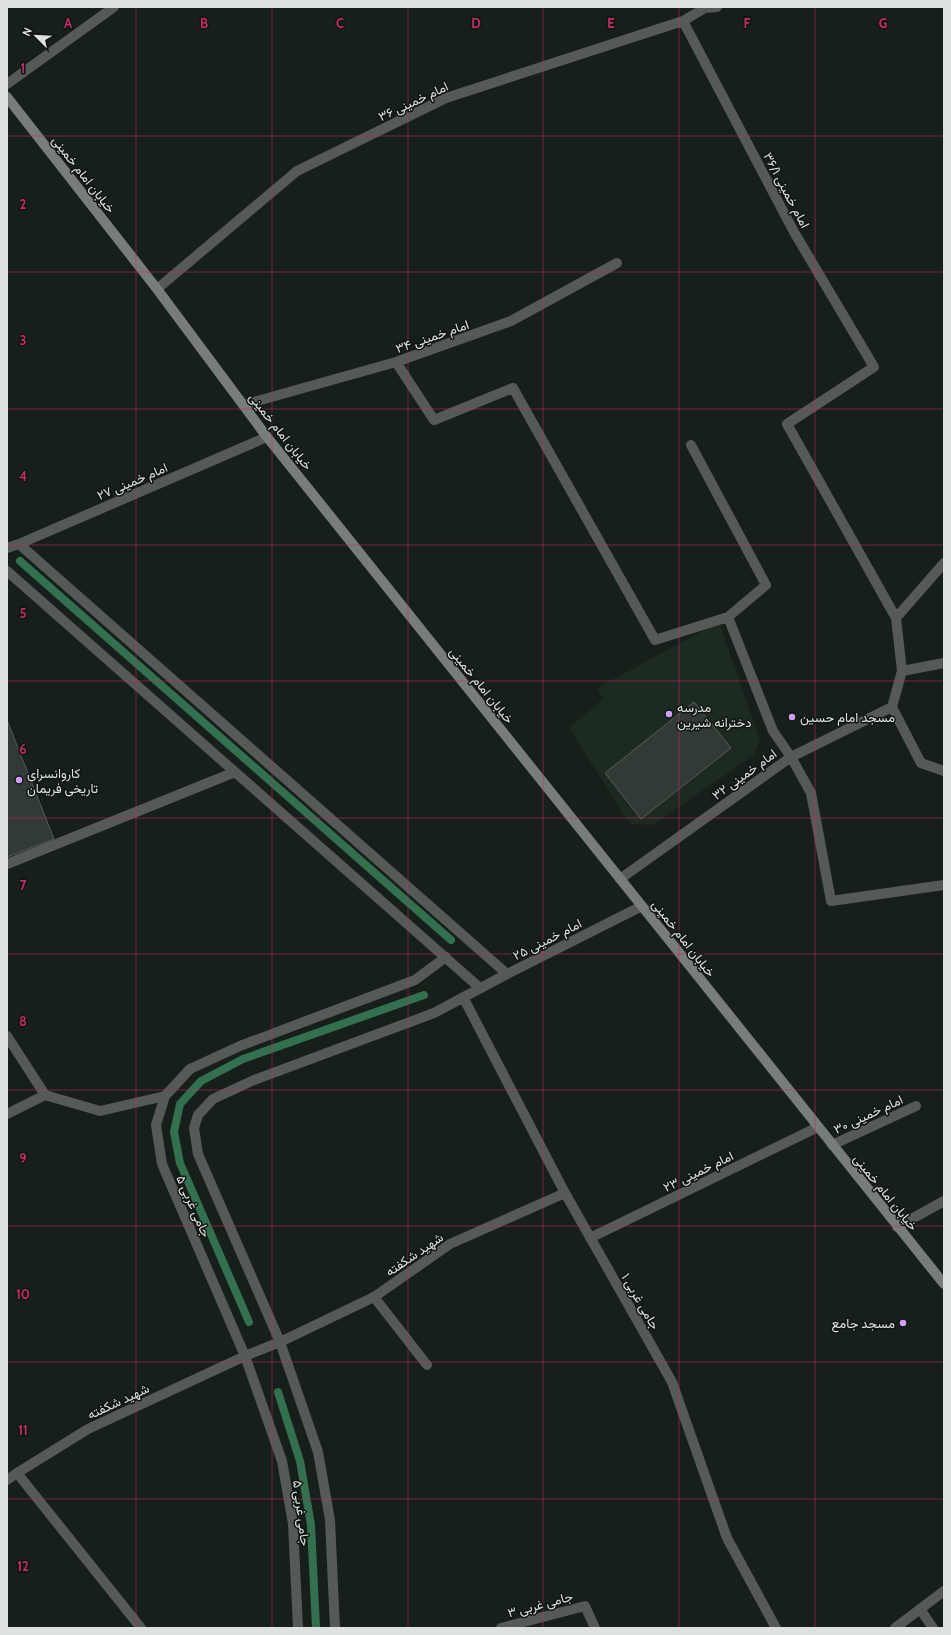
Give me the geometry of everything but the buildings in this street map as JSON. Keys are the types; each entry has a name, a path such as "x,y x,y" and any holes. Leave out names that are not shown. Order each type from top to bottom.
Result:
{"street":[{"path":"7,84 114,7"},
{"name":"امام خمینی ۳۶","path":"157,289 297,171 446,98 684,21 705,8 717,7"},
{"name":"امام خمینی ۳۶/۱","path":"684,21 794,232 874,367 787,424 896,618"},
{"name":"خیابان امام خمینی","path":"7,96 157,289 267,437 944,1284"},
{"name":"امام خمینی ۳۴","path":"243,405 396,362 511,322 617,263"},
{"path":"396,362 434,420 513,388 655,640 728,617 766,585 691,445"},
{"name":"امام خمینی ۲۷","path":"7,548 267,437"},
{"path":"19,544 507,974"},
{"path":"944,563 896,618 902,671 892,708 921,763 944,771"},
{"path":"7,571 480,988"},
{"path":"728,617 773,731 791,757 810,793 830,901 944,885"},
{"path":"902,671 944,663"},
{"name":"امام خمینی ۳۲","path":"620,879 791,757 892,708"},
{"path":"7,864 236,772"},
{"name":"امام خمینی ۲۵","path":"463,997 642,906"},
{"name":"جامی غربی ۵","path":"298,1628 293,1524 282,1461 245,1356 162,1164 156,1125 165,1096 190,1069 240,1046 415,980 446,958"},
{"name":"جامی غربی ۵","path":"335,1628 330,1520 318,1452 280,1342 198,1154 194,1128 198,1115 213,1099 254,1080 434,1013 463,997"},
{"name":"جامی غربی ۱","path":"463,997 565,1194 672,1382 727,1538 776,1628"},
{"path":"7,1036 45,1095 100,1111 165,1096"},
{"path":"7,1114 45,1095"},
{"name":"امام خمینی ۳۰","path":"832,1145 916,1106"},
{"name":"امام خمینی ۲۳","path":"590,1238 818,1127"},
{"name":"شهید شکفته","path":"7,1480 88,1429 245,1356 280,1342 374,1296 450,1244 565,1194"},
{"path":"897,1227 944,1201"},
{"path":"374,1296 427,1365"},
{"path":"17,1473 141,1628"},
{"path":"896,1628 944,1591"},
{"name":"جامی غربی ۳","path":"501,1628 585,1606 595,1628"},
{"path":"920,1609 933,1628"}],"shaded area":[{"name":"مدرسه دخترانه شیرین","path":"719,622 760,740 754,755 653,825 630,824 569,728 603,699 597,688"}],"waterway":[{"path":"20,561 451,940"},
{"path":"249,1322 180,1163 174,1132 180,1104 201,1081 243,1059 424,995"},
{"path":"278,1392 300,1461 311,1525 316,1628"}],"place":[{"name":"مدرسه دخترانه شیرین","path":"669,714"},
{"name":"مسجد امام حسین","path":"792,717"},
{"name":"کاروانسرای تاریخی فریمان","path":"19,780"},
{"name":"مسجد جامع","path":"903,1323"}]}
